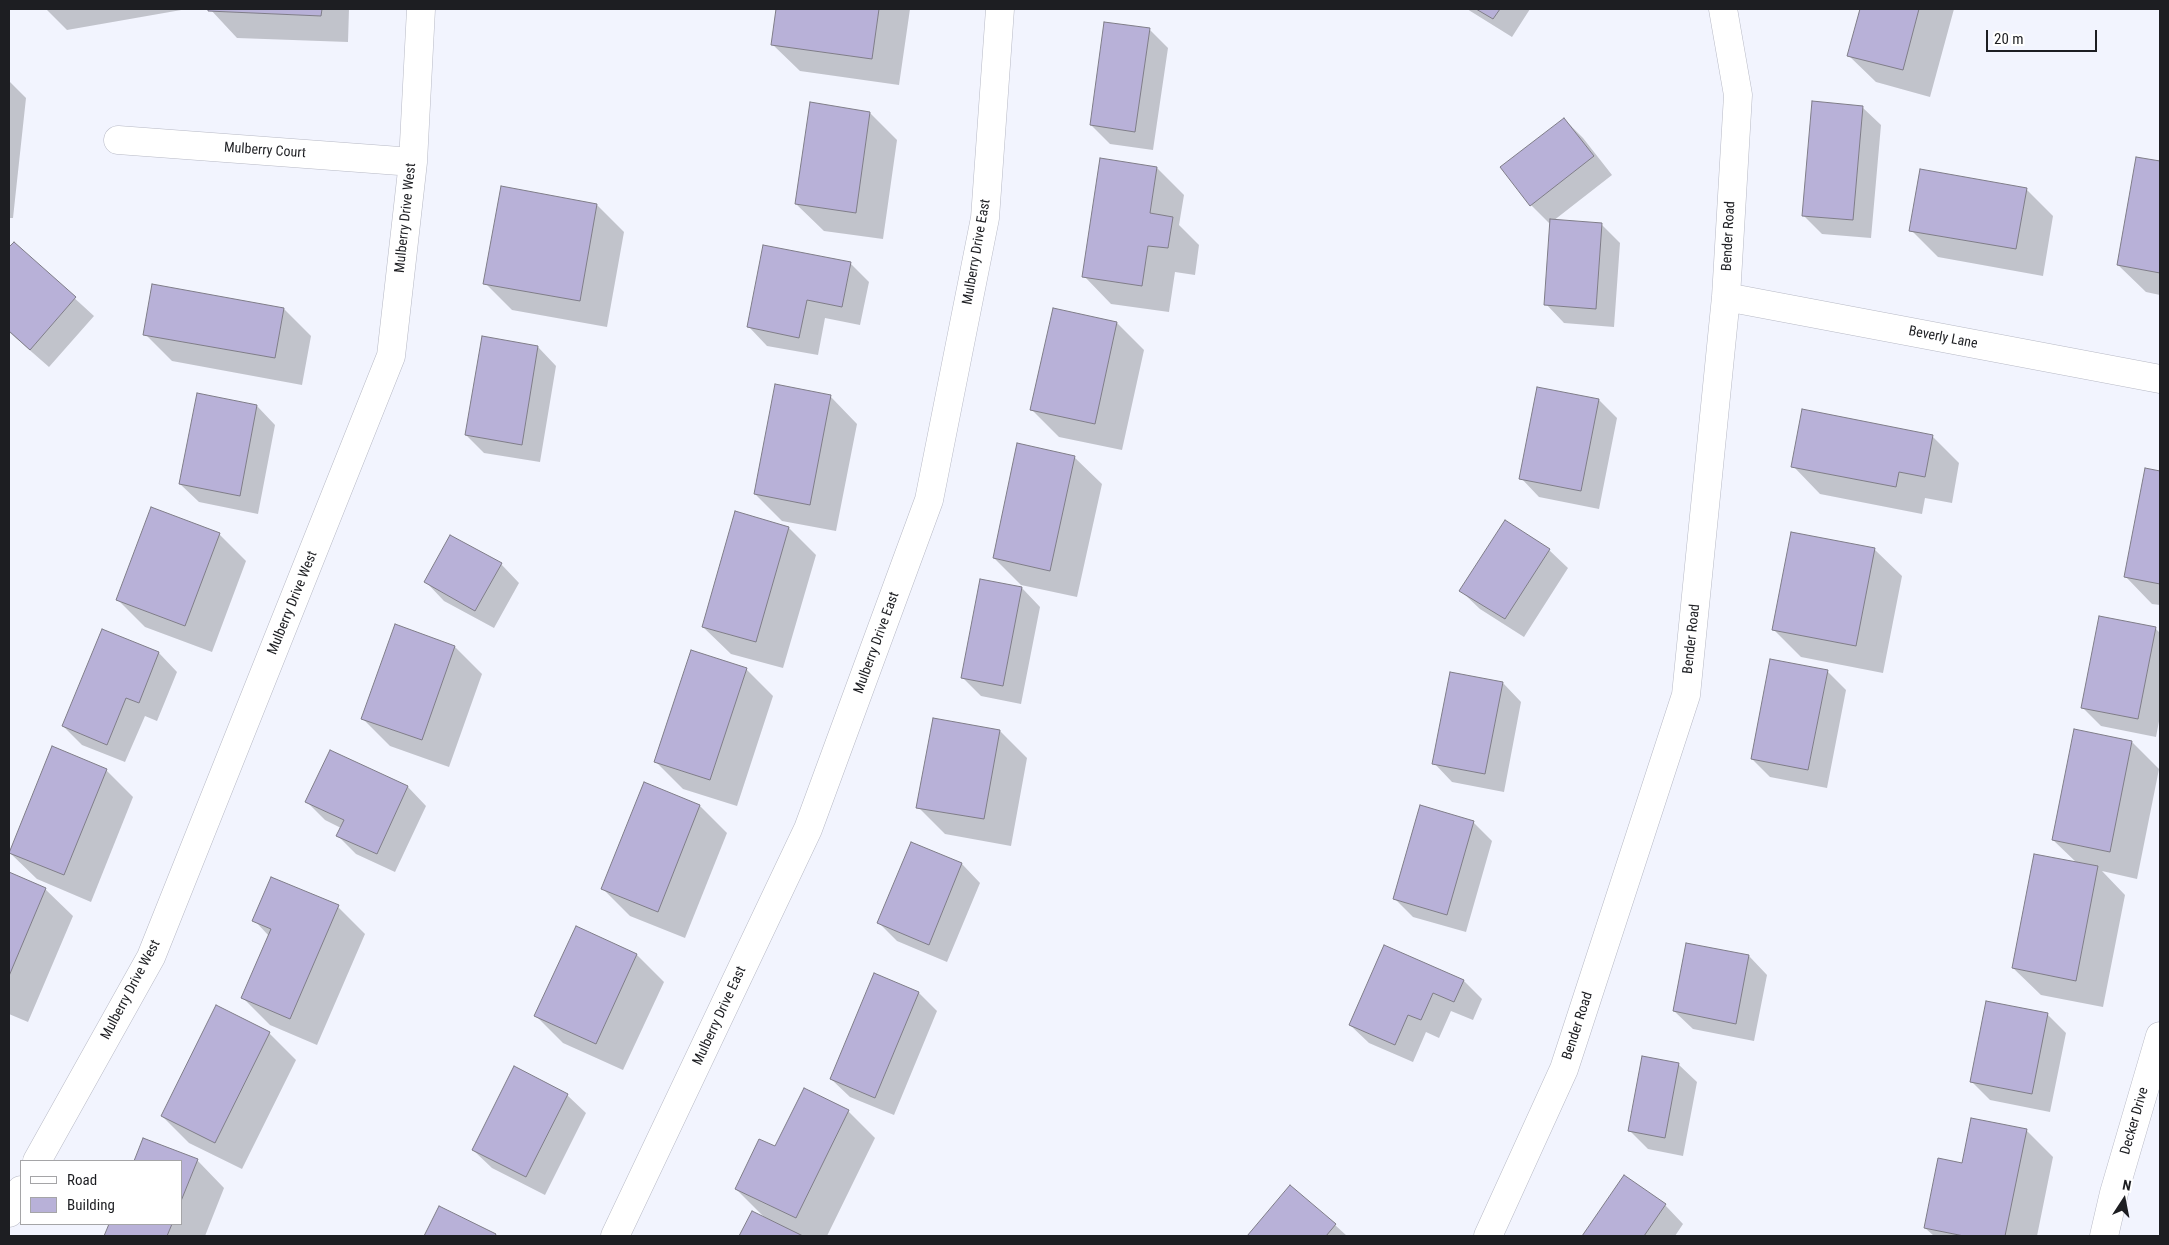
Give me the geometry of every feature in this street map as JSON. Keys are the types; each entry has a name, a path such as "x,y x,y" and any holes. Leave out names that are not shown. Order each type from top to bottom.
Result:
{"street":[{"name":"Mulberry Drive West","path":"39,1160 151,956 391,356 413,162 421,9"},
{"name":"Mulberry Drive East","path":"615,1236 808,829 929,500 985,218 1000,9"},
{"name":"Bender Road","path":"1488,1236 1564,1069 1686,695 1726,297 1738,95 1723,9"},
{"name":"Mulberry Court","path":"118,140 413,162"},
{"name":"Beverly Lane","path":"1726,297 2160,379"},
{"name":"Decker Drive","path":"2104,1236 2114,1193 2160,1036"},
{"path":"9,1213 20,1192"}],"building":[{"path":"208,9 322,9 321,16 208,11"},
{"path":"776,9 879,9 872,59 771,45"},
{"path":"1476,9 1500,9 1493,19"},
{"path":"1860,9 1919,9 1903,70 1847,56"},
{"path":"1104,22 1150,28 1135,132 1090,125"},
{"path":"1812,101 1863,106 1853,220 1802,216"},
{"path":"810,102 870,112 856,213 795,204"},
{"path":"1564,118 1594,156 1530,206 1500,167"},
{"path":"2136,157 2160,161 2160,273 2117,265"},
{"path":"1100,158 1157,167 1150,213 1173,217 1168,248 1148,246 1142,286 1082,277"},
{"path":"1920,169 2027,188 2016,249 1909,231"},
{"path":"501,186 597,204 580,301 483,284"},
{"path":"1550,219 1602,223 1596,309 1544,305"},
{"path":"14,242 76,297 30,350 9,331 9,247"},
{"path":"763,245 851,262 842,307 807,300 799,338 747,327"},
{"path":"152,284 284,308 275,358 143,335"},
{"path":"1053,308 1117,322 1095,424 1030,410"},
{"path":"482,336 538,346 522,445 465,435"},
{"path":"775,384 831,395 810,505 754,494"},
{"path":"1537,387 1599,399 1581,491 1519,479"},
{"path":"197,393 257,405 240,496 179,484"},
{"path":"1802,409 1933,435 1925,477 1899,472 1896,487 1791,467"},
{"path":"1017,443 1075,456 1050,571 993,558"},
{"path":"2145,468 2160,471 2160,584 2124,577"},
{"path":"151,507 220,533 185,626 116,600"},
{"path":"735,511 789,527 756,642 702,627"},
{"path":"1505,520 1550,549 1505,619 1459,591"},
{"path":"1791,532 1875,548 1856,646 1772,630"},
{"path":"450,535 502,563 475,611 424,582"},
{"path":"980,579 1022,587 1003,686 961,678"},
{"path":"2099,616 2156,627 2138,719 2081,708"},
{"path":"395,624 455,646 422,740 361,719"},
{"path":"102,629 159,652 139,703 126,698 107,745 62,726"},
{"path":"691,650 747,668 710,780 654,762"},
{"path":"1770,659 1828,670 1808,770 1751,759"},
{"path":"1450,672 1503,682 1485,774 1432,764"},
{"path":"933,718 1000,730 984,819 916,808"},
{"path":"2074,729 2132,741 2110,852 2052,840"},
{"path":"52,746 107,769 64,875 9,853"},
{"path":"330,750 408,786 377,854 336,836 344,820 305,802"},
{"path":"644,782 700,805 658,912 601,889"},
{"path":"1420,805 1474,821 1447,915 1393,899"},
{"path":"911,842 962,863 929,945 877,923"},
{"path":"2034,854 2098,866 2076,981 2012,968"},
{"path":"9,872 46,888 9,976"},
{"path":"271,877 339,905 290,1019 241,998 271,929 252,921"},
{"path":"576,926 637,954 596,1044 534,1016"},
{"path":"1686,943 1749,955 1736,1024 1673,1011"},
{"path":"1384,945 1464,980 1454,1002 1433,993 1421,1020 1408,1015 1395,1045 1349,1025"},
{"path":"874,973 919,992 875,1098 830,1079"},
{"path":"1986,1001 2048,1013 2032,1094 1970,1082"},
{"path":"216,1005 270,1032 215,1143 161,1116"},
{"path":"1642,1056 1679,1063 1665,1138 1628,1131"},
{"path":"514,1066 568,1094 526,1177 472,1150"},
{"path":"804,1088 849,1110 796,1218 735,1189 759,1139 775,1146"},
{"path":"1971,1118 2027,1129 2005,1236 1964,1236 1924,1228 1938,1158 1962,1163"},
{"path":"143,1138 198,1159 182,1199 182,1160 134,1160"},
{"path":"1624,1175 1666,1204 1644,1236 1582,1236"},
{"path":"1290,1185 1336,1224 1326,1236 1247,1236"},
{"path":"439,1206 496,1234 495,1236 424,1236"},
{"path":"752,1211 803,1236 739,1236"},
{"path":"109,1225 172,1225 167,1236 104,1236"}]}
